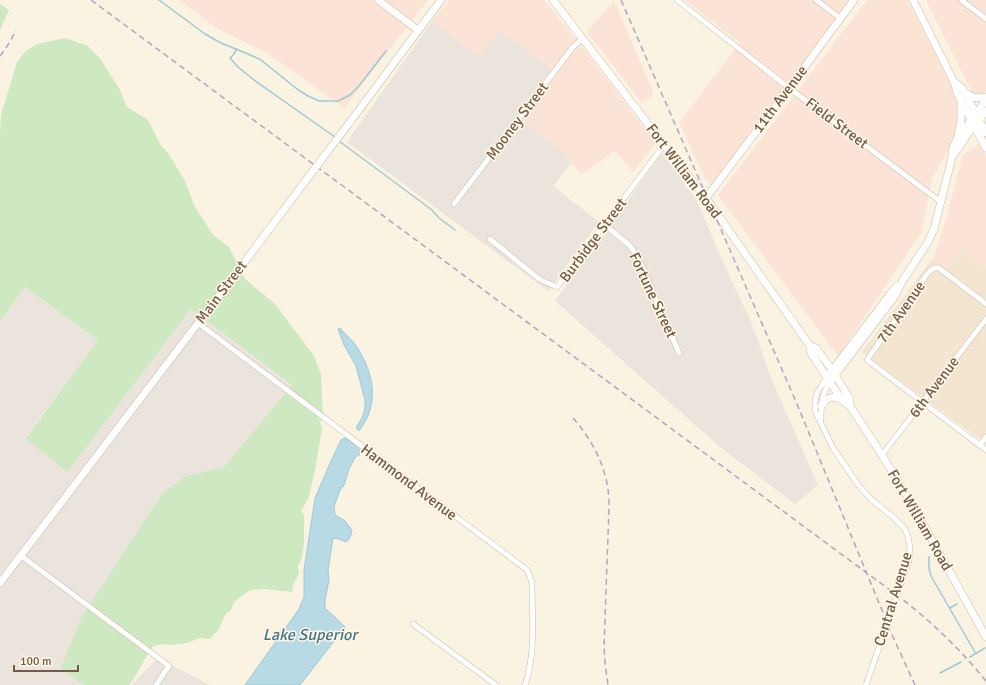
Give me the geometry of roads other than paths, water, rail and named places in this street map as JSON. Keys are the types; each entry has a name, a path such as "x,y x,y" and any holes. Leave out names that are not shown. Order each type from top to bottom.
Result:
{"main road":[{"path":"378,0 418,30"},
{"name":"Main Street","path":"0,583 243,264 441,0"},
{"name":"Fort William Road","path":"553,0 664,146 706,198 810,346 811,353 828,380 845,403 850,406 882,455 917,513 986,637"},
{"name":"11th Avenue","path":"706,198 854,0"},
{"path":"915,1 954,82 956,93 986,99"},
{"path":"962,95 986,133"},
{"path":"962,95 972,123 984,145"},
{"path":"962,95 962,115 959,141 975,138 984,145"},
{"name":"Central Avenue","path":"828,380 894,296 931,236 952,156 959,141 977,117 986,99"},
{"name":"Central Avenue","path":"977,117 986,111"},
{"name":"Fort William Road","path":"810,346 816,348 834,373 850,399 850,406"},
{"path":"821,406 830,398 834,397 843,400"}],"street":[{"name":"Field Street","path":"677,0 789,88 941,202"},
{"path":"816,0 840,18"},
{"path":"961,0 986,19"},
{"name":"Mooney Street","path":"454,204 573,47 582,39"},
{"name":"Burbidge Street","path":"490,239 539,279 557,287 664,146"},
{"name":"Fortune Street","path":"604,224 629,245 636,256 648,280 679,353"},
{"name":"7th Avenue","path":"923,401 867,360 927,274 935,267 939,268 986,304"},
{"name":"6th Avenue","path":"882,455 986,319"},
{"name":"Hammond Avenue","path":"198,323 527,570 532,583 532,642 529,674 525,685"},
{"name":"Central Avenue","path":"821,423 822,398 828,380"},
{"name":"Central Avenue","path":"828,380 817,393 815,411 833,448 858,486 904,528 908,536 910,548 909,561 866,685"},
{"path":"923,401 986,450"},
{"path":"980,445 986,437"},
{"path":"20,555 169,666 156,685"},
{"path":"413,624 496,685"}],"water":[{"path":"340,328 355,344 367,366 371,381 371,406 369,414 359,431 356,428 363,416 365,400 356,366 344,345 338,329"},
{"name":"Lake Superior","path":"345,438 360,450 360,454 356,456 349,469 344,485 340,490 334,507 335,515 345,521 352,530 350,538 346,542 333,538 328,570 329,580 325,608 345,627 300,685 245,685 299,609 304,597 304,570 315,498 341,440"}],"waterway":[{"path":"159,0 205,34 221,43 261,60 297,89 319,101 338,101 350,95 386,51"},
{"path":"237,49 230,58 238,67 335,137"},
{"path":"339,141 432,210 439,218 455,230"},
{"path":"929,557 931,576 976,654"},
{"path":"950,608 957,604"},
{"path":"970,657 985,648"},
{"path":"940,673 961,662"}],"railway":[{"path":"91,0 898,596 945,636 986,681"},
{"path":"621,0 797,404 893,637 915,685"},
{"path":"0,56 16,30"},
{"path":"573,418 588,438 600,460 609,495 604,646 608,685"}]}
